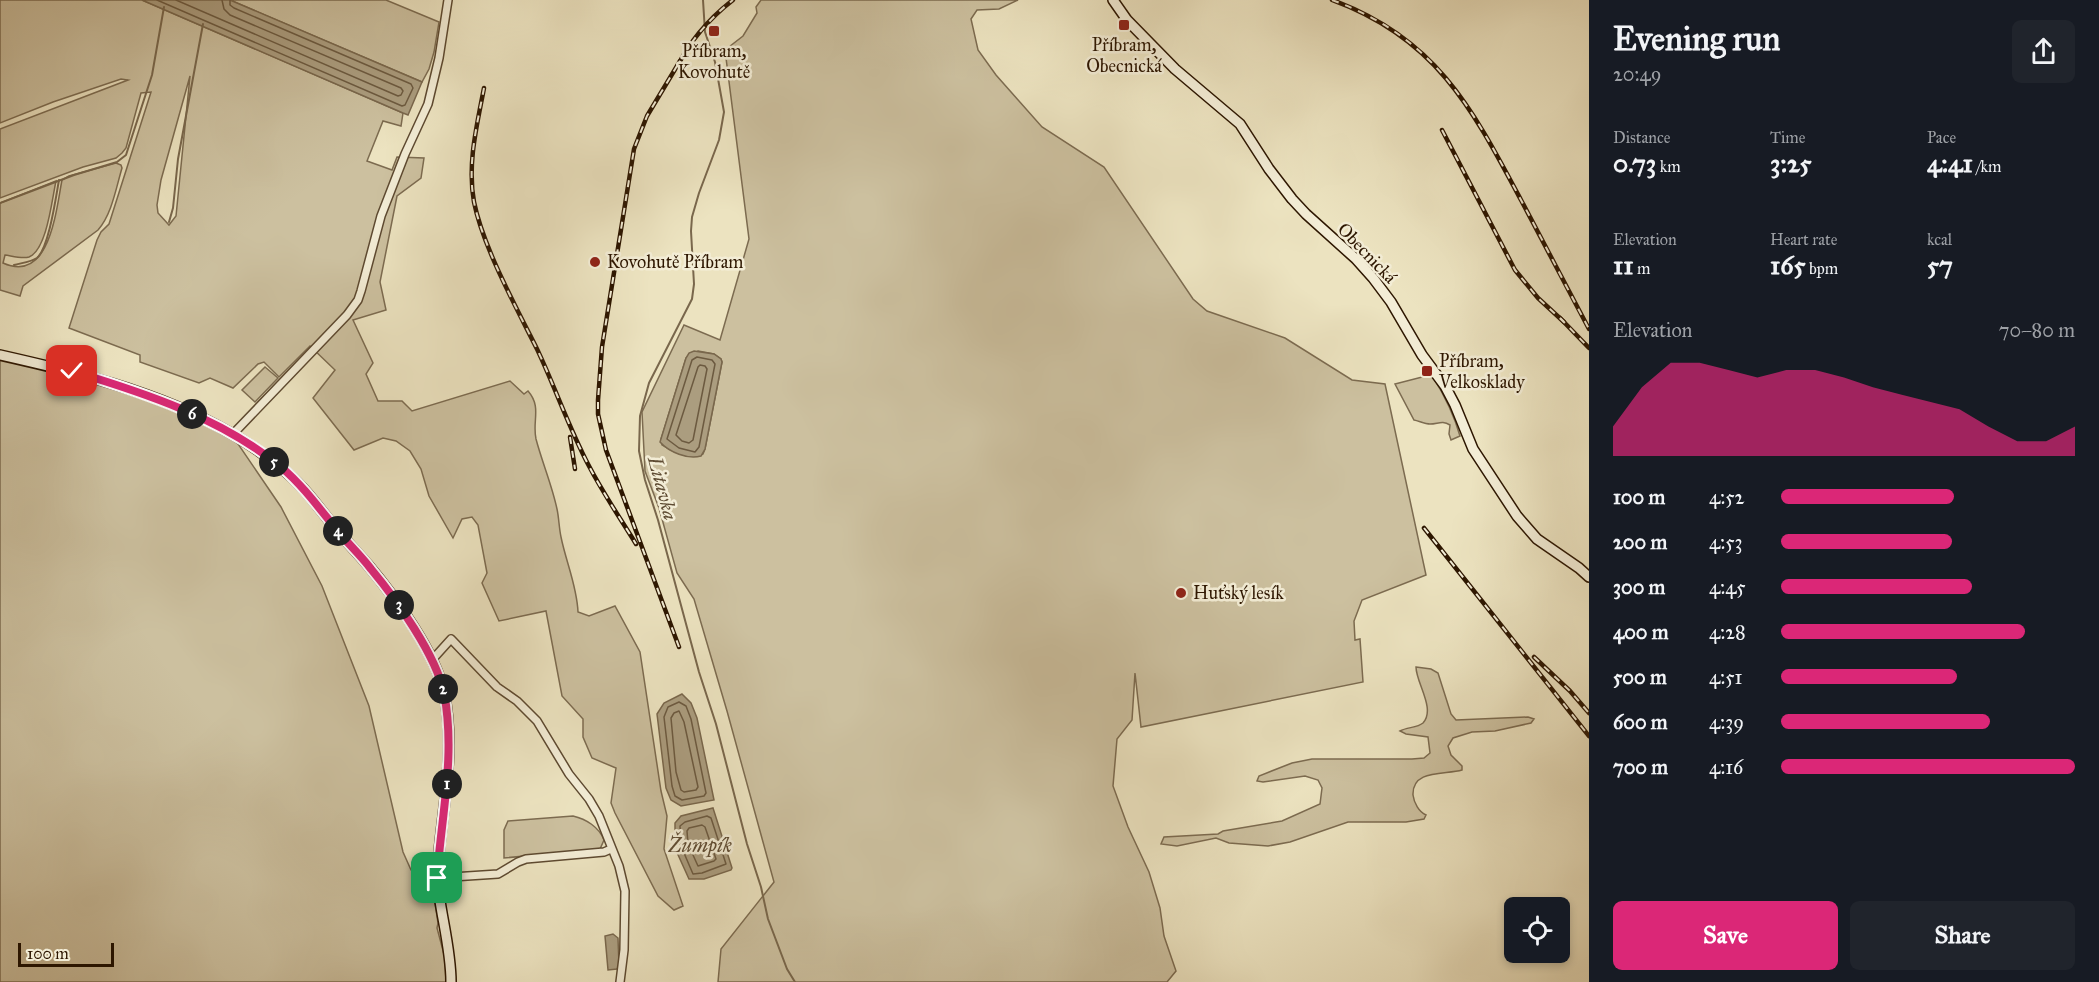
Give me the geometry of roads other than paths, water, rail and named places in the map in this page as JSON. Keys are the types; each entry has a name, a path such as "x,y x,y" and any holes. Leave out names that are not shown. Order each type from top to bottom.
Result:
{"street":[{"path":"233,434 347,315 358,300 381,216 405,154 428,104 439,58 448,0"},
{"name":"Obecnická","path":"1113,0 1127,20 1175,69 1240,124 1269,169 1292,199 1373,278 1391,302 1422,355 1445,386 1473,449 1521,522 1537,539 1589,577"},
{"path":"0,355 72,371 132,389 233,434 282,468 304,489 387,588 432,660 443,690 449,733 448,770 437,878 449,948 451,982"},
{"path":"432,660 451,639 497,687 517,701 537,721 569,774 596,810 619,866 625,891 624,950 620,982"},
{"path":"437,878 498,874 518,861 526,859 604,852 611,849"}],"water":[{"path":"142,0 230,0 422,82 408,115"},
{"path":"694,351 714,354 722,362 705,449 701,456 690,457 668,449 660,442 686,358"},
{"path":"682,694 691,703 697,718 714,800 681,806 671,800 666,788 657,714 664,703"},
{"name":"Žumpík","path":"713,808 732,868 704,879 689,879 675,848 675,823 681,816"},
{"path":"613,934 618,938 619,966 617,969 608,970 605,936"}],"waterway":[{"name":"Litavka","path":"703,0 705,32 715,62 724,112 719,140 692,217 694,284 692,299 649,383 640,416 639,451 645,480 716,724 768,919 787,969 795,982"},
{"path":"0,203 74,175 117,162 126,155 152,75 164,7"},
{"path":"169,222 203,24"},
{"path":"14,265 35,259 41,252 51,221 59,180"}],"railway":[{"path":"677,67 702,30 733,0"},
{"path":"1332,0 1368,16 1399,34 1425,56 1447,80 1485,135 1589,329"},
{"path":"679,647 606,450 598,414 598,400 602,347 634,149 647,116 680,61"},
{"path":"484,88 474,145 472,173 472,188 478,220 492,257 537,349 582,452 636,544"},
{"path":"1442,130 1515,270 1538,298 1564,322"},
{"path":"1560,318 1589,348"},
{"path":"570,437 575,469"},
{"path":"1424,528 1589,736"},
{"path":"1534,657 1570,691 1589,713"}],"place":[{"name":"Příbram, Obecnická","path":"1124,25"},
{"name":"Příbram, Kovohutě","path":"714,31"},
{"name":"Kovohutě Příbram","path":"595,262"},
{"name":"Příbram, Velkosklady","path":"1427,371"},
{"name":"Huťský lesík","path":"1181,593"}]}
